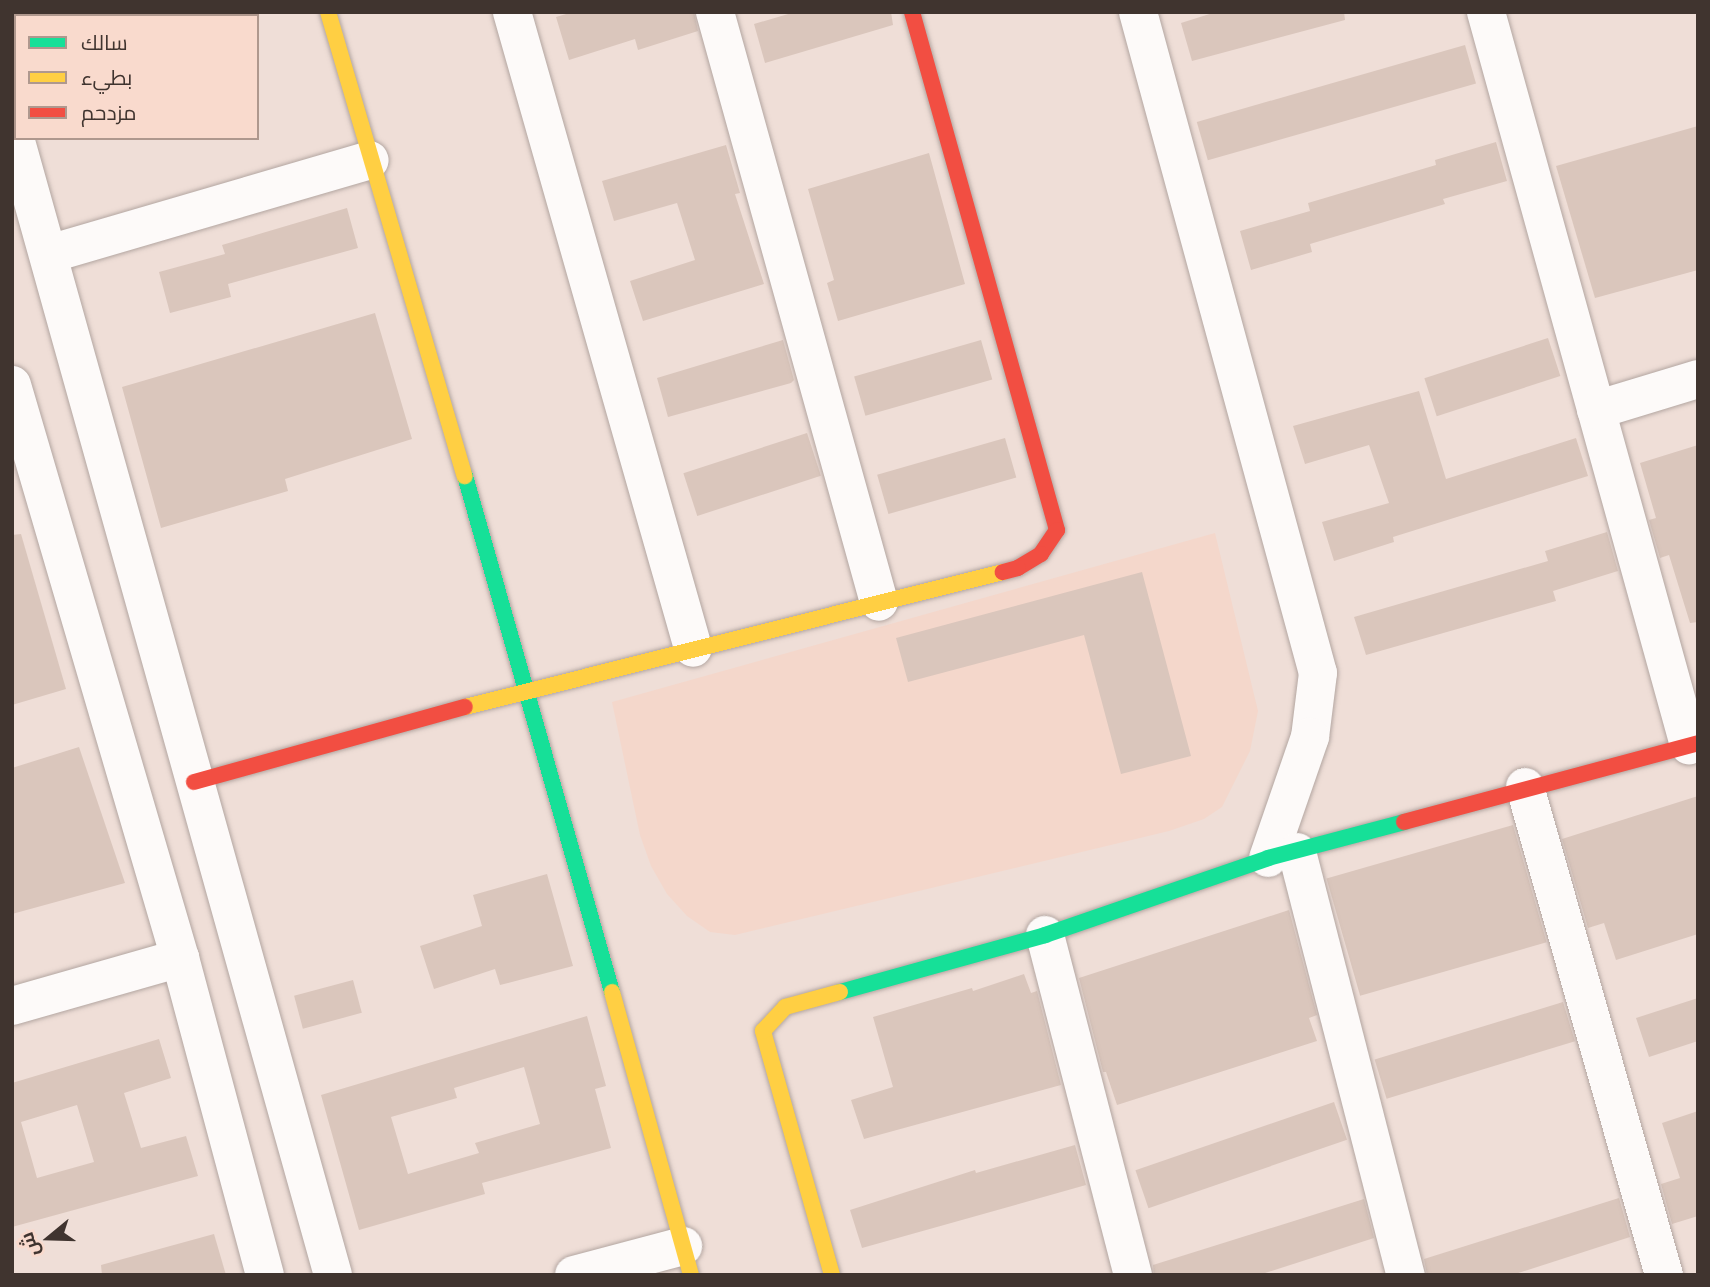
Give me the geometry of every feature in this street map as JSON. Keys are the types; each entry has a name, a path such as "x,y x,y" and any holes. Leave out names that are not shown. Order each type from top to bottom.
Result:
{"street":[{"path":"328,12 528,690 687,1260 574,1275"},
{"path":"512,12 693,648"},
{"path":"715,12 879,602"},
{"path":"194,782 528,690 1018,568 1041,554 1057,530 912,12"},
{"path":"1138,12 1318,673 1310,737 1283,855 1406,1275"},
{"path":"832,1275 763,1031 785,1007 1045,935 1283,855 1525,787 1693,744 1596,410 1486,12"},
{"path":"16,140 333,1275"},
{"path":"49,254 370,160"},
{"path":"1596,410 1698,379"},
{"path":"12,385 27,492 180,958 265,1275"},
{"path":"1525,787 1664,1275"},
{"path":"1045,935 1133,1275"},
{"path":"12,1006 180,958"}],"shaded area":[{"path":"1215,533 1258,711 1250,751 1222,807 1204,819 1169,831 735,935 710,932 687,916 667,894 651,866 640,835 612,702"}],"building":[{"path":"573,12 694,12 698,31 638,50 635,39 569,60 556,17"},
{"path":"795,12 891,12 893,25 765,63 754,24"},
{"path":"1216,12 1344,12 1345,20 1192,61 1181,23"},
{"path":"1465,45 1476,83 1208,160 1197,122"},
{"path":"1698,126 1698,270 1595,298 1556,166"},
{"path":"1496,142 1507,181 1443,199 1445,204 1310,244 1312,252 1251,270 1240,231 1310,211 1308,203 1436,165 1435,160"},
{"path":"726,145 740,193 735,194 764,284 643,321 630,281 695,260 677,203 614,221 602,181"},
{"path":"929,153 965,284 838,321 827,283 834,280 808,189"},
{"path":"347,208 358,248 228,284 231,297 170,313 159,272 225,254 222,245"},
{"path":"375,313 412,439 285,479 288,491 161,528 122,387"},
{"path":"1548,338 1560,376 1437,416 1424,378"},
{"path":"783,340 794,380 791,383 668,417 657,378"},
{"path":"981,340 992,379 865,416 854,376"},
{"path":"1419,391 1446,479 1576,438 1588,476 1393,537 1394,542 1334,561 1322,522 1389,503 1369,445 1305,464 1293,426"},
{"path":"807,433 821,476 697,516 683,473"},
{"path":"1005,438 1016,477 888,514 877,475"},
{"path":"1698,445 1698,622 1690,623 1669,555 1660,558 1649,520 1656,518 1640,463"},
{"path":"1607,532 1618,571 1553,591 1556,601 1366,655 1354,617 1548,561 1545,551"},
{"path":"21,534 66,689 12,705 12,535"},
{"path":"1142,572 1191,756 1121,774 1084,635 908,682 896,638"},
{"path":"79,747 125,883 12,914 12,768"},
{"path":"1698,796 1698,934 1616,960 1604,923 1588,928 1562,839"},
{"path":"1513,825 1547,942 1360,996 1327,878"},
{"path":"547,874 573,966 500,985 495,969 434,989 420,946 482,926 473,895"},
{"path":"1289,910 1317,1015 1309,1018 1317,1041 1117,1105 1106,1072 1103,1072 1079,978"},
{"path":"1024,974 1031,993 1037,991 1061,1085 864,1139 851,1100 893,1087 873,1017 972,988 973,991"},
{"path":"353,980 362,1013 303,1029 294,996"},
{"path":"1698,998 1698,1041 1649,1057 1636,1018"},
{"path":"1563,1002 1575,1041 1387,1099 1375,1060"},
{"path":"587,1016 606,1086 595,1089 611,1148 482,1183 485,1194 359,1230 321,1095","holes":["524,1067 540,1124 475,1143 479,1153 408,1174 391,1117 457,1098 454,1088"]},
{"path":"159,1039 171,1078 124,1093 141,1148 186,1136 198,1176 12,1227 12,1083","holes":["77,1105 94,1162 37,1178 21,1122"]},
{"path":"1334,1102 1347,1140 1148,1208 1135,1170"},
{"path":"1698,1111 1698,1216 1672,1224 1661,1184 1680,1178 1662,1123"},
{"path":"1075,1145 1086,1185 862,1248 850,1210 975,1170 976,1173"},
{"path":"1619,1198 1630,1237 1512,1275 1427,1275 1424,1259"},
{"path":"1364,1199 1374,1238 1259,1275 1154,1275 1153,1265"},
{"path":"214,1234 226,1275 102,1275 101,1265"}],"traffic: fast":[{"path":"465,476 612,992"},
{"path":"840,992 1045,935 1268,858 1404,822"}],"traffic: slow":[{"path":"328,12 465,476"},
{"path":"465,707 1003,572"},
{"path":"612,992 691,1275"},
{"path":"832,1275 763,1031 785,1007 840,992"}],"traffic: jam":[{"path":"912,12 1057,530 1041,554 1018,568 1003,572"},
{"path":"194,782 465,707"},
{"path":"1404,822 1698,743"}]}
